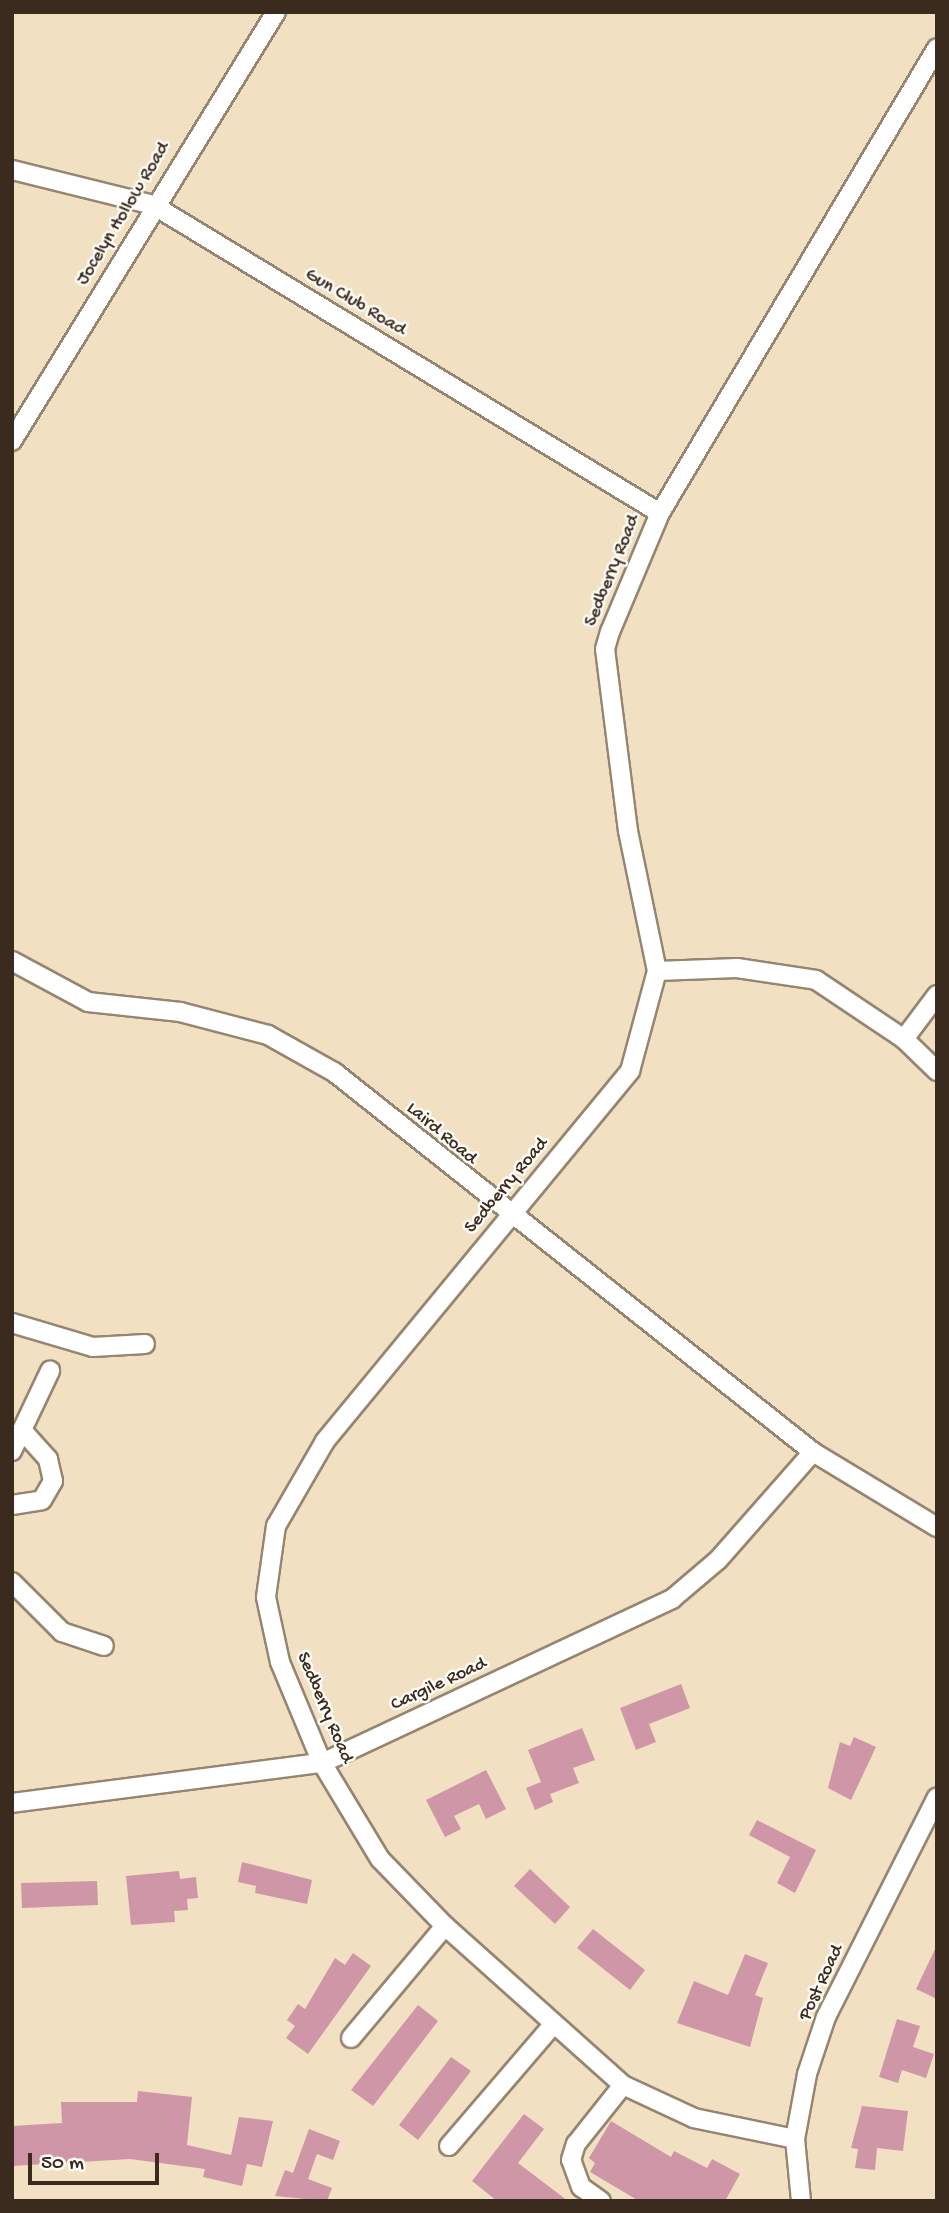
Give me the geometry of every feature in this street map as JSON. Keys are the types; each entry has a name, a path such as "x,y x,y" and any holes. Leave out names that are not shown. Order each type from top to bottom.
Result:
{"street":[{"name":"Jocelyn Hollow Road","path":"12,441 153,205 276,12"},
{"name":"Sedberry Road","path":"795,2140 694,2119 623,2085 552,2026 444,1926 380,1859 322,1763 280,1662 266,1597 276,1526 325,1441 630,1071 657,971 628,831 605,649 660,513 937,48"},
{"name":"Gun Club Road","path":"12,170 153,205 660,513"},
{"name":"Laird Road","path":"12,961 88,1002 180,1012 268,1035 334,1072 508,1217 813,1452 937,1527"},
{"path":"657,971 737,968 816,980 904,1039 937,1071"},
{"path":"904,1039 937,995"},
{"path":"12,1324 93,1347 145,1344"},
{"path":"12,1451 50,1371"},
{"path":"12,1505 42,1500 53,1481 48,1459 22,1430"},
{"name":"Cargile Road","path":"12,1803 322,1763 672,1599 718,1560 813,1452"},
{"path":"12,1581 62,1632 104,1646"},
{"name":"Post Road","path":"801,2201 795,2140 807,2074 826,2017 937,1797"},
{"path":"351,2038 444,1926"},
{"path":"449,2146 552,2026"},
{"path":"601,2201 581,2187 571,2160 576,2144 623,2085"}],"building":[{"path":"681,1684 690,1708 649,1724 656,1742 636,1750 620,1708"},
{"path":"582,1728 595,1760 573,1768 579,1783 550,1794 553,1802 535,1810 526,1788 541,1782 528,1750"},
{"path":"854,1737 876,1747 851,1800 828,1788 840,1742 850,1746"},
{"path":"486,1770 506,1809 486,1819 479,1804 454,1816 461,1829 445,1837 426,1800"},
{"path":"757,1820 816,1850 795,1893 777,1883 790,1857 749,1835"},
{"path":"242,1862 312,1880 307,1904 255,1893 256,1886 238,1882"},
{"path":"530,1869 570,1907 555,1924 514,1886"},
{"path":"179,1871 180,1879 196,1877 198,1898 187,1899 188,1910 174,1911 175,1922 131,1925 126,1876"},
{"path":"97,1881 98,1905 22,1908 21,1883"},
{"path":"593,1929 645,1970 630,1990 577,1948"},
{"path":"937,1945 937,1999 916,1989"},
{"path":"353,1953 371,1966 308,2054 286,2038 295,2026 287,2020 298,2004 305,2009 335,1958 345,1965"},
{"path":"745,1954 768,1963 755,1995 763,1998 750,2047 677,2023 694,1981 728,1995"},
{"path":"418,2005 438,2021 373,2106 351,2090"},
{"path":"897,2019 920,2026 913,2047 934,2054 926,2078 902,2070 898,2083 879,2077"},
{"path":"451,2057 471,2071 418,2140 399,2125"},
{"path":"138,2091 192,2097 187,2145 231,2155 239,2117 273,2121 262,2167 247,2164 242,2186 203,2177 205,2169 130,2159 12,2166 12,2126 62,2123 61,2102 137,2102"},
{"path":"862,2106 908,2111 903,2151 877,2148 875,2170 855,2168 858,2149 851,2148"},
{"path":"524,2114 544,2129 518,2163 568,2201 497,2201 472,2181"},
{"path":"611,2121 671,2157 674,2151 707,2168 712,2159 740,2174 725,2201 639,2201 590,2172 595,2163 589,2158"},
{"path":"309,2129 340,2141 333,2160 317,2154 308,2179 332,2188 327,2201 275,2196 285,2170 293,2173"}]}
